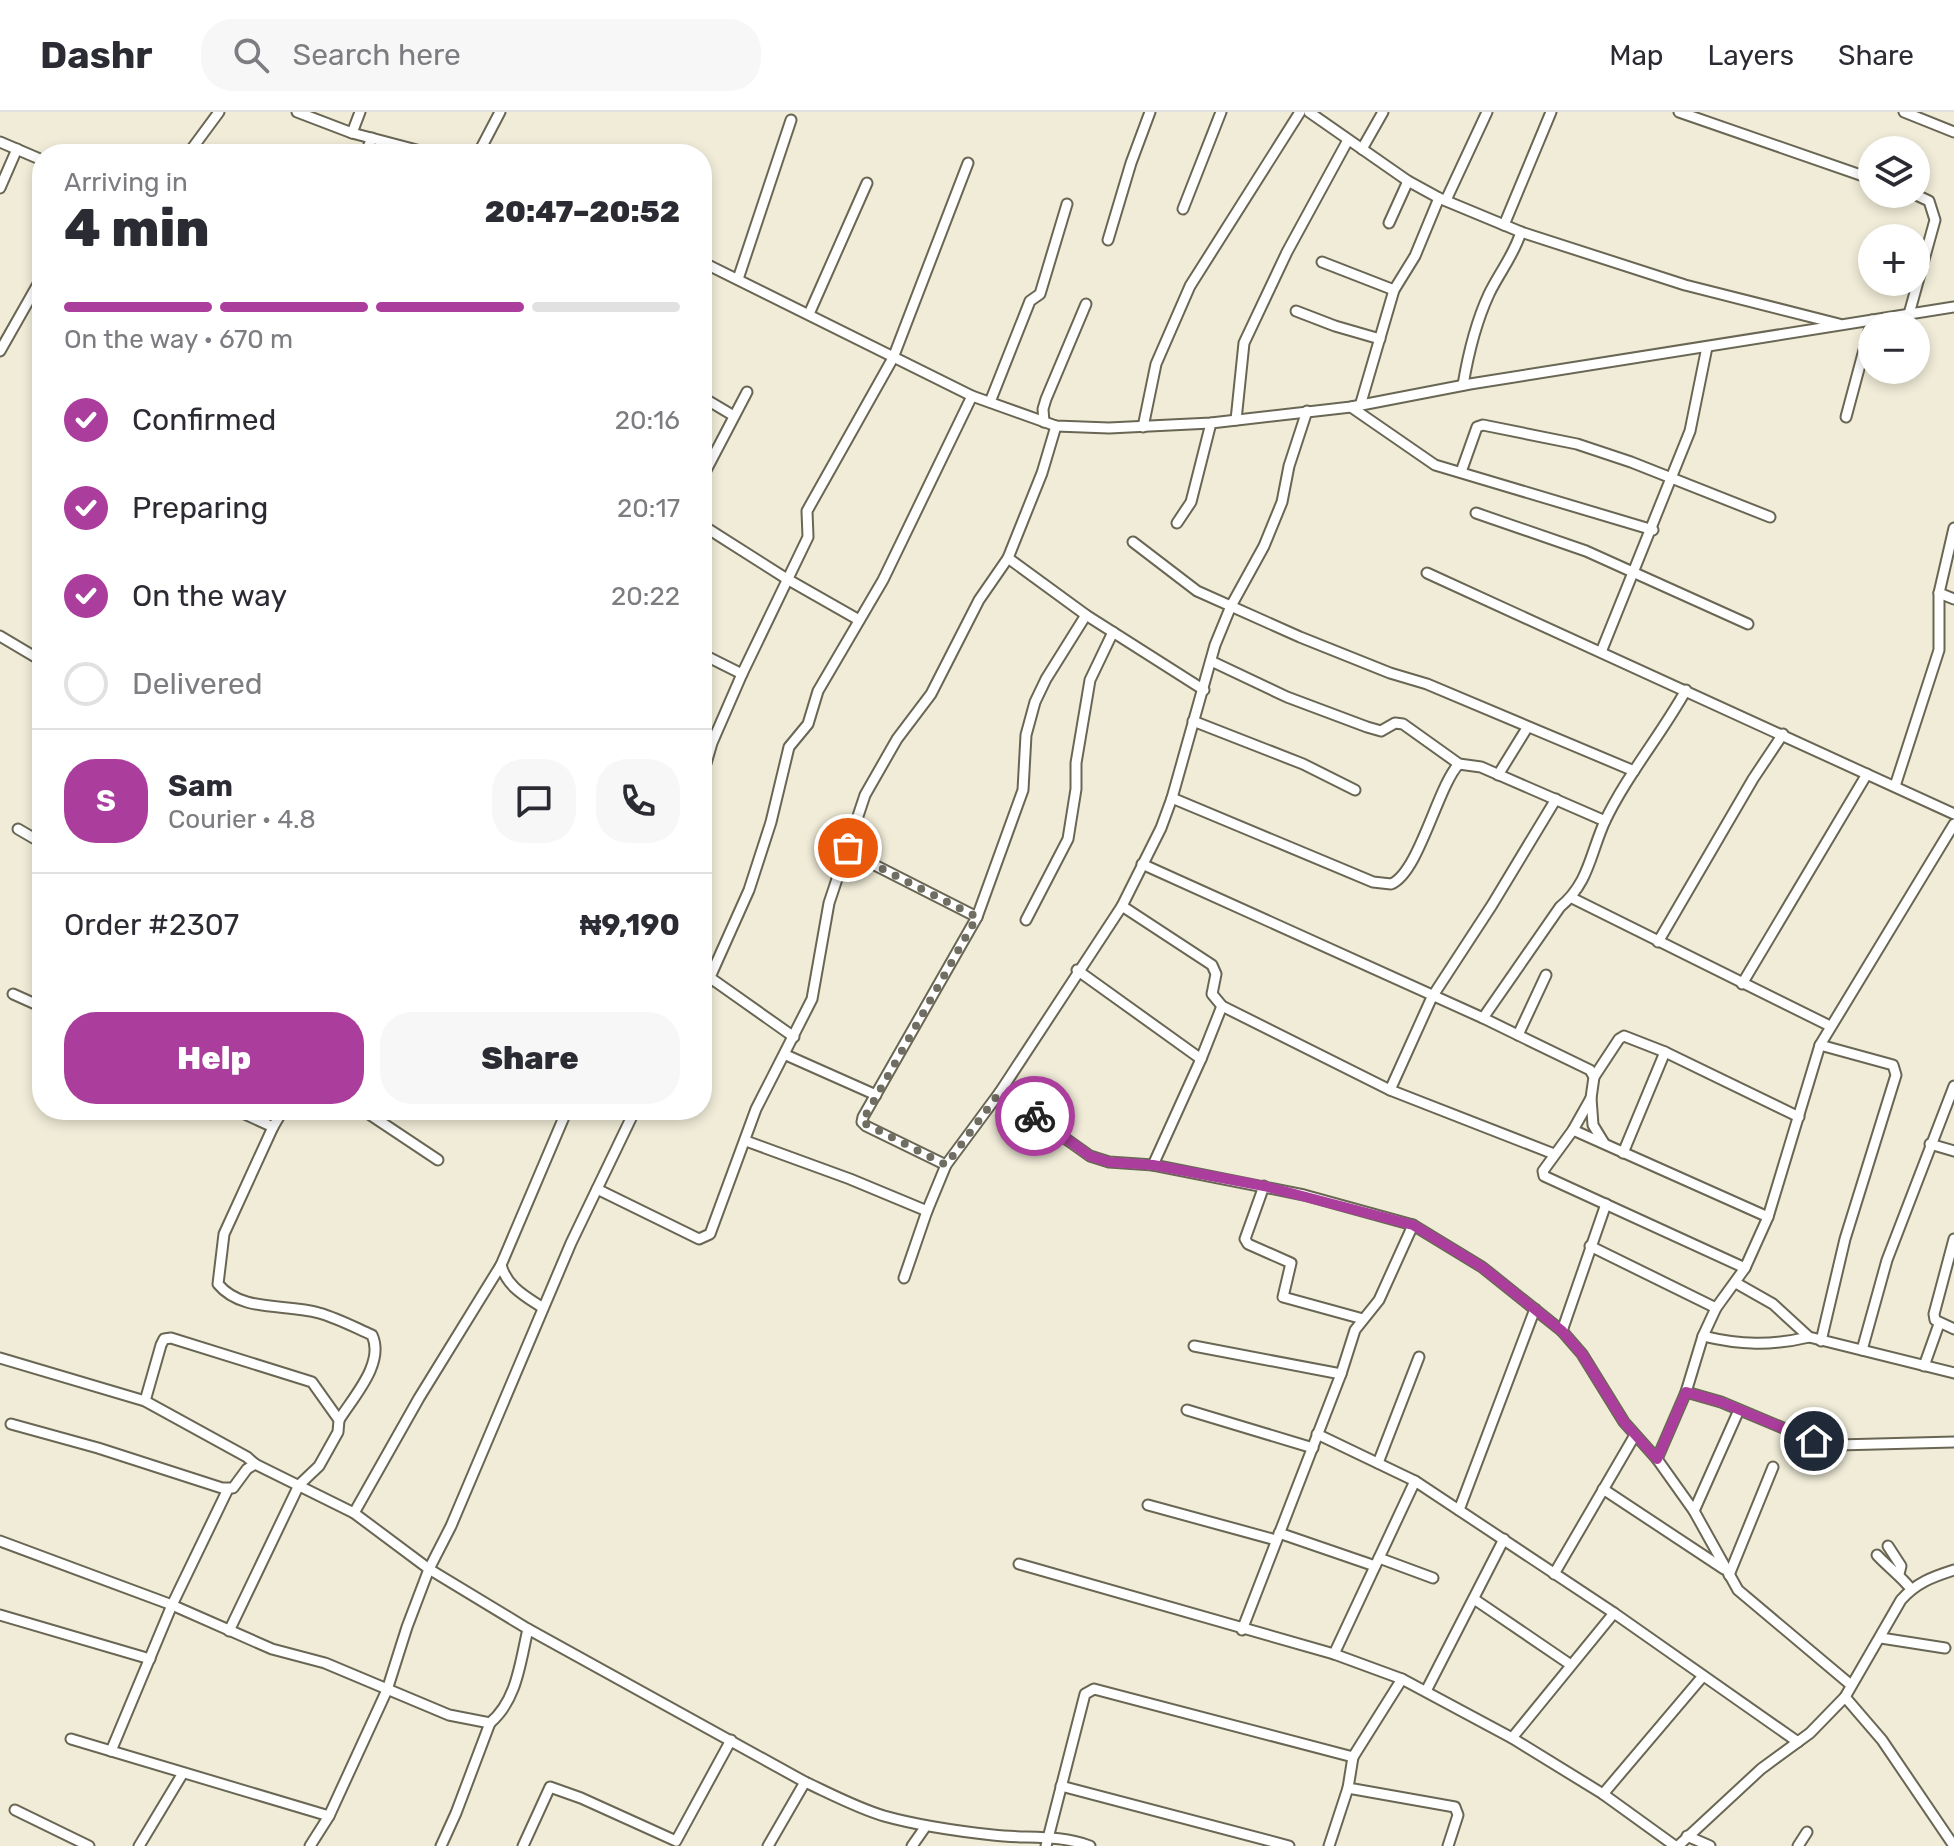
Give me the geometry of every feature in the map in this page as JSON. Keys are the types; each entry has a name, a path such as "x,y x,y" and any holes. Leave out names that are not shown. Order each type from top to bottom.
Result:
{"street":[{"path":"195,144 219,112"},
{"path":"297,112 352,133 394,144"},
{"path":"352,133 360,112"},
{"path":"483,144 500,112"},
{"path":"1108,240 1150,112"},
{"path":"1183,209 1221,112"},
{"path":"1143,427 1156,364 1190,286 1300,112"},
{"path":"1362,149 1383,112"},
{"path":"1355,406 1394,290 1415,256 1487,112"},
{"path":"1504,225 1551,112"},
{"path":"1679,112 1858,174"},
{"path":"1904,112 1954,132"},
{"path":"1312,113 1408,181 1442,199 1521,232 1685,285 1846,325"},
{"path":"738,279 791,120"},
{"path":"369,144 372,138"},
{"path":"1236,420 1244,343 1298,230 1348,140"},
{"path":"0,142 32,156"},
{"path":"0,188 17,149"},
{"path":"712,731 808,537 807,511 893,358 968,163"},
{"path":"1389,223 1408,181"},
{"path":"809,314 867,183"},
{"path":"1910,312 1935,220 1930,203"},
{"path":"990,402 1030,301 1040,294 1067,204"},
{"path":"1463,385 1468,358 1488,295 1517,245 1521,232"},
{"path":"1322,262 1394,290"},
{"path":"712,267 972,396 1056,426 1143,427 1211,423 1355,406 1463,385 1858,323"},
{"path":"0,351 32,295"},
{"path":"1044,422 1046,399 1086,304"},
{"path":"1922,312 1954,307"},
{"path":"1296,311 1380,339"},
{"path":"1601,652 1653,530 1690,431 1707,347"},
{"path":"1846,417 1858,372"},
{"path":"712,459 747,392"},
{"path":"712,962 749,890 771,822 789,747 808,724 818,691 916,515 972,396"},
{"path":"712,403 734,416"},
{"path":"1355,406 1425,459 1653,530"},
{"path":"904,1278 946,1165 1000,1092 1077,970 1122,906 1161,828 1211,661 1231,606 1264,546 1282,502 1289,466 1307,411"},
{"path":"1177,523 1191,502 1211,423"},
{"path":"1461,472 1477,427 1483,425 1577,444 1770,517"},
{"path":"597,1189 699,1239 710,1234 756,1109 812,999 826,915 865,795 897,739 931,694 979,600 1008,558 1042,473 1056,426"},
{"path":"1476,513 1573,546 1748,624"},
{"path":"1895,786 1939,650 1939,593 1954,528"},
{"path":"712,531 859,620"},
{"path":"1133,542 1197,591 1364,663 1427,684 1634,771"},
{"path":"1008,558 1086,615 1204,690"},
{"path":"1427,573 1954,814"},
{"path":"1939,593 1954,599"},
{"path":"946,1165 866,1126 862,1122 863,1117 977,917 1023,790 1026,735 1035,702 1086,615"},
{"path":"1026,920 1068,839 1076,789 1076,763 1090,680 1113,632"},
{"path":"0,636 32,655"},
{"path":"712,659 742,674"},
{"path":"1211,661 1287,697 1367,727 1381,731 1395,723 1403,724 1459,764 1481,767 1605,821"},
{"path":"1483,1018 1560,907 1572,898 1585,875 1605,821 1686,690"},
{"path":"1193,721 1303,764 1355,790"},
{"path":"1498,775 1527,728"},
{"path":"1658,942 1783,734"},
{"path":"1172,798 1373,882 1391,884 1400,877 1430,826 1452,771 1459,764"},
{"path":"1742,984 1867,774"},
{"path":"1390,1090 1432,997 1556,799"},
{"path":"1657,1459 1686,1392 1703,1336 1716,1308 1745,1268 1768,1217 1820,1045 1954,824"},
{"path":"18,829 32,837"},
{"path":"847,851 977,917"},
{"path":"1142,864 1483,1018 1590,1070 1594,1077"},
{"path":"1572,898 1830,1026"},
{"path":"1122,906 1212,965 1216,974 1212,994 1222,1006 1390,1090 1554,1154"},
{"path":"1077,970 1201,1059"},
{"path":"1518,1035 1546,975"},
{"path":"712,978 794,1037"},
{"path":"13,994 32,1003"},
{"path":"1153,1165 1222,1006"},
{"path":"1605,1145 1593,1125 1591,1098 1594,1077 1624,1036 1665,1052 1799,1117"},
{"path":"1820,1045 1893,1065 1896,1075 1845,1239 1821,1341"},
{"path":"1623,1153 1665,1052"},
{"path":"786,1055 876,1095"},
{"path":"1862,1350 1887,1260 1954,1086"},
{"path":"1000,1092 1090,1156 1109,1162 1153,1165 1264,1186 1413,1225 1482,1267 1562,1331 1582,1354 1624,1422 1657,1459 1694,1511 1738,1590 1851,1685"},
{"path":"1591,1098 1573,1130 1543,1171 1544,1176 1745,1268"},
{"path":"258,1120 273,1127"},
{"path":"229,1631 299,1485 319,1466 338,1432 339,1420 372,1367 377,1345 372,1335 317,1312 260,1305 228,1296 218,1284 224,1234 277,1120"},
{"path":"378,1120 438,1160"},
{"path":"354,1513 419,1398 501,1265 561,1120"},
{"path":"310,1846 329,1816 387,1690 429,1569 451,1526 543,1308 630,1120"},
{"path":"1573,1130 1768,1217"},
{"path":"746,1141 927,1211"},
{"path":"1930,1144 1954,1151"},
{"path":"1264,1186 1246,1242 1291,1263 1283,1297 1363,1319"},
{"path":"1562,1331 1606,1204"},
{"path":"1242,1630 1341,1374 1355,1330 1379,1300 1413,1225"},
{"path":"1954,1239 1934,1314 1939,1324 1954,1329"},
{"path":"1590,1246 1716,1308"},
{"path":"501,1265 504,1277 513,1288 543,1308"},
{"path":"1736,1283 1773,1304 1809,1337 1954,1373"},
{"path":"1459,1510 1535,1309"},
{"path":"1924,1366 1939,1324"},
{"path":"1703,1336 1738,1345 1782,1343 1809,1337"},
{"path":"145,1401 161,1345 164,1339 171,1338 312,1382 339,1420"},
{"path":"1194,1346 1341,1374"},
{"path":"1378,1463 1419,1357"},
{"path":"0,1358 145,1401 255,1464 354,1513 429,1569 528,1629 805,1782 882,1815 926,1826 1090,1846"},
{"path":"1686,1392 1721,1402 1814,1441 1838,1445 1954,1442"},
{"path":"1187,1410 1313,1448"},
{"path":"1694,1511 1739,1410"},
{"path":"11,1424 228,1489 233,1488 247,1469 255,1464"},
{"path":"1317,1434 1415,1481 1614,1613 1798,1742"},
{"path":"1554,1574 1635,1435"},
{"path":"1728,1572 1773,1467"},
{"path":"1334,1654 1415,1481"},
{"path":"111,1751 172,1605 228,1489"},
{"path":"1603,1489 1728,1572"},
{"path":"1148,1505 1433,1578"},
{"path":"1426,1691 1504,1539"},
{"path":"0,1541 172,1605 272,1649 325,1663 449,1715 490,1723"},
{"path":"1888,1546 1901,1566 1899,1574"},
{"path":"1877,1555 1911,1589"},
{"path":"1019,1564 1334,1654 1402,1679 1512,1738 1603,1794 1677,1846 1761,1769 1810,1733 1845,1697 1901,1600 1911,1589 1925,1580 1954,1570"},
{"path":"1474,1599 1571,1665"},
{"path":"1512,1738 1614,1613"},
{"path":"0,1615 150,1659"},
{"path":"441,1846 490,1723 503,1711 513,1690 528,1629"},
{"path":"1881,1638 1945,1648"},
{"path":"1603,1794 1703,1676"},
{"path":"1329,1846 1348,1788 1353,1757 1402,1679"},
{"path":"1047,1842 1085,1694 1094,1689 1353,1757"},
{"path":"1845,1697 1882,1740 1954,1846"},
{"path":"71,1739 329,1816"},
{"path":"523,1846 550,1787 676,1841 731,1740"},
{"path":"139,1846 183,1773"},
{"path":"768,1846 805,1782"},
{"path":"1061,1786 1289,1846"},
{"path":"1348,1788 1455,1807 1458,1815 1448,1846"},
{"path":"15,1810 89,1846"},
{"path":"912,1846 926,1826"},
{"path":"1798,1846 1807,1832"},
{"path":"1687,1836 1710,1846"}],"way so far":[{"path":"848,848 847,851 977,917 862,1122 946,1165 1000,1092 1035,1116"}],"route":[{"path":"1035,1116 1090,1156 1109,1162 1153,1165 1264,1186 1413,1225 1482,1267 1562,1331 1582,1354 1624,1422 1657,1459 1686,1392 1721,1402 1814,1441"}]}
